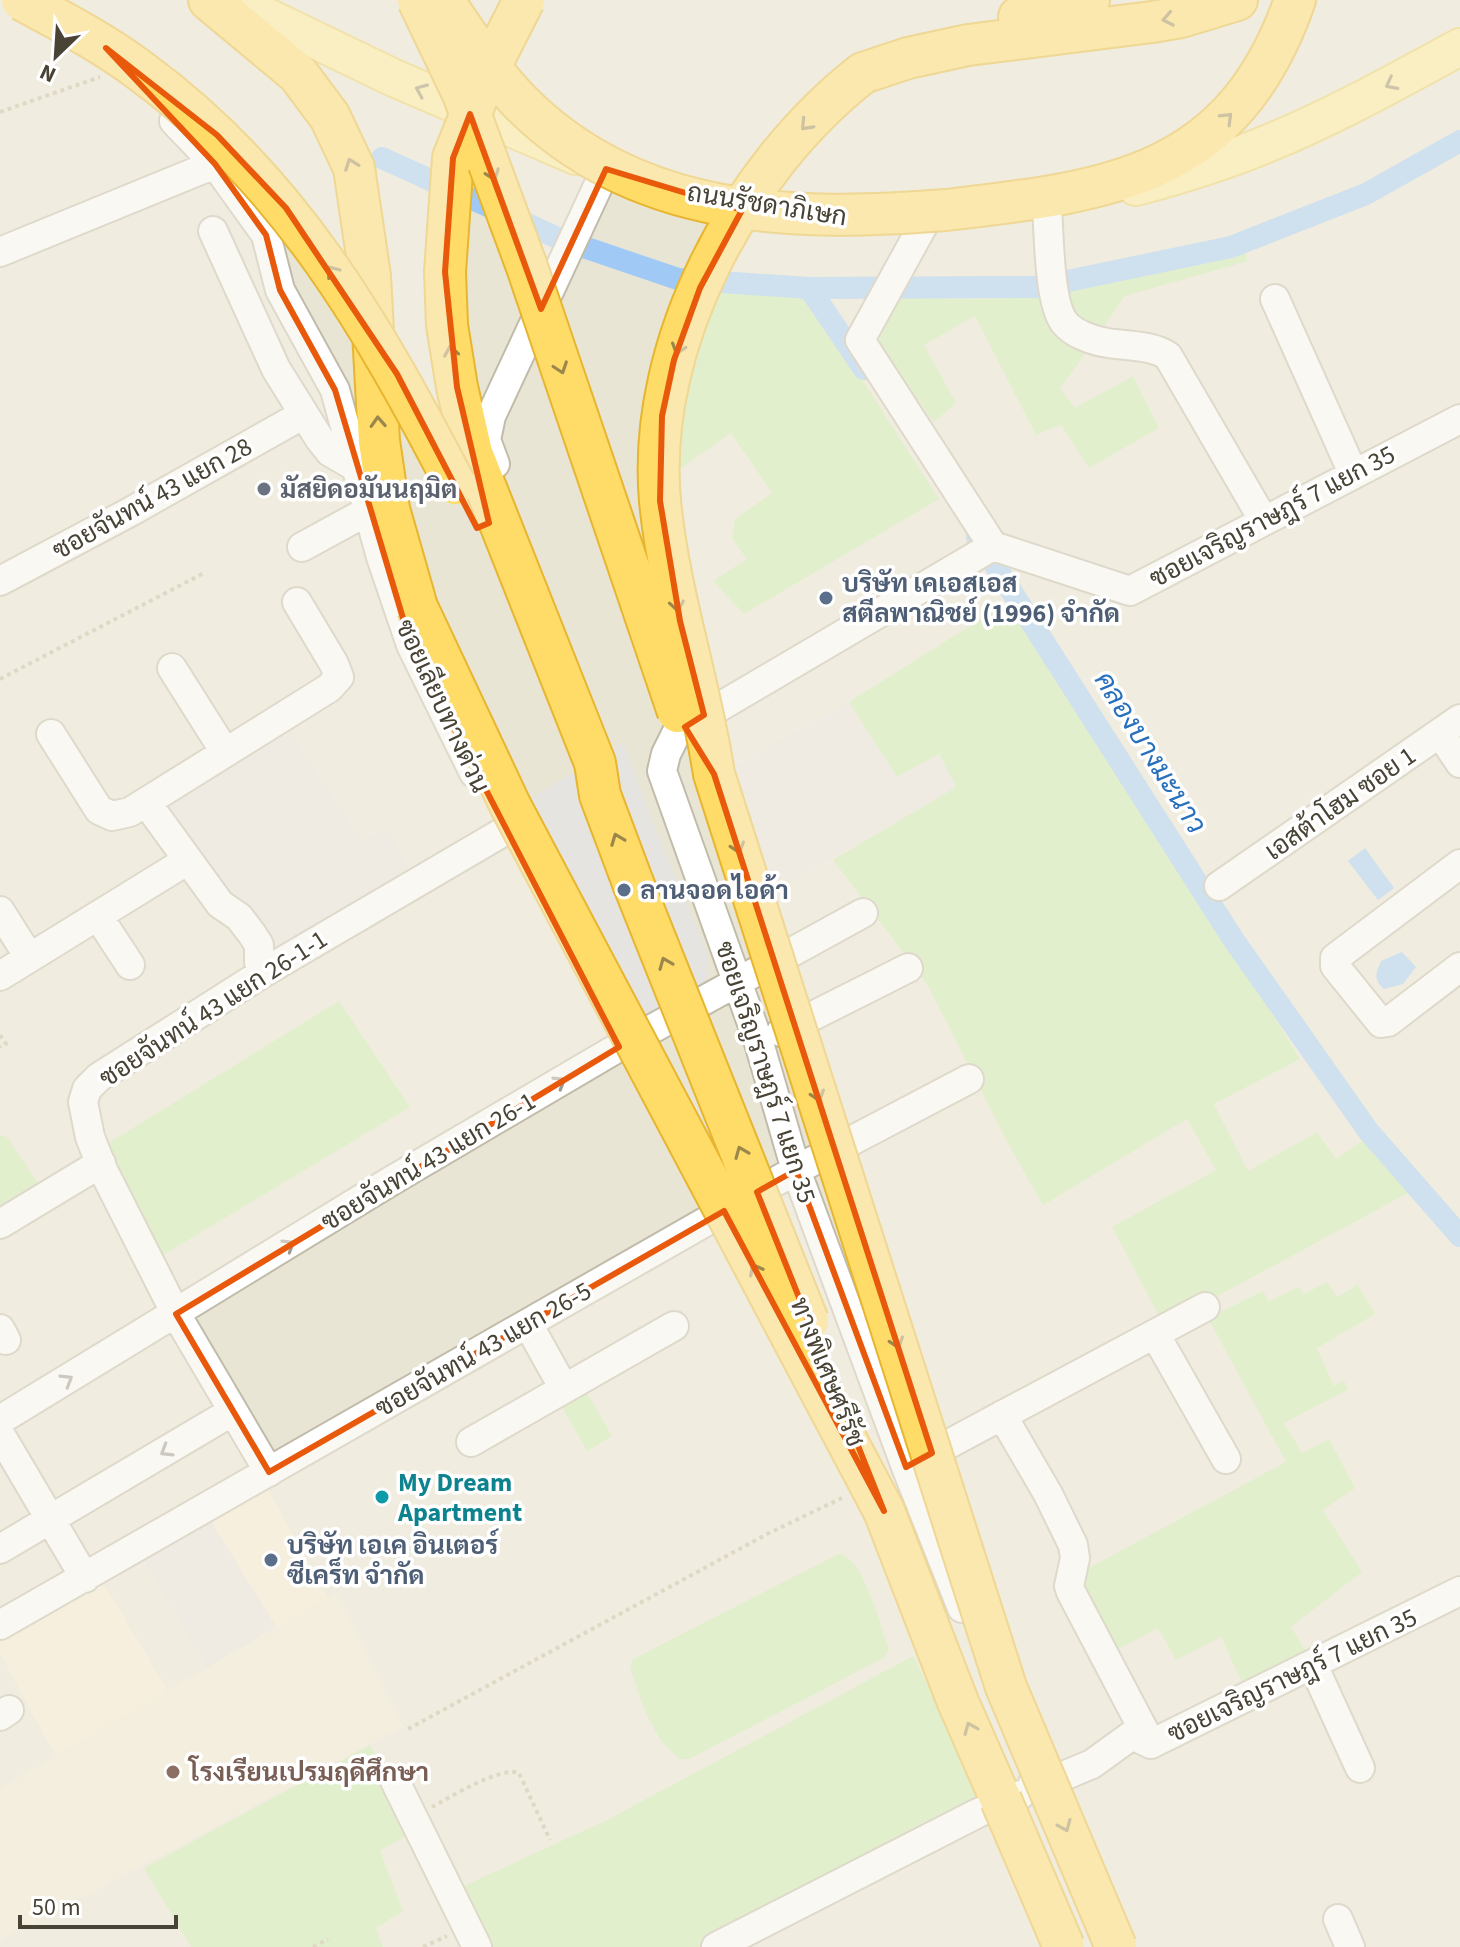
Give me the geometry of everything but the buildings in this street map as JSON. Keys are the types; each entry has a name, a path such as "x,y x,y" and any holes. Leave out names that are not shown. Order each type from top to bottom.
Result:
{"highway":[{"path":"22,0 72,26 143,72 217,135 286,208 346,290 397,374 455,484 576,767 600,795"},
{"path":"209,0 298,74 330,117 354,168 370,276 379,441 387,496 417,607 510,805 867,1502"},
{"path":"418,0 463,94 527,267 682,723 714,774"},
{"path":"443,0 485,61 519,101 552,130 614,169 682,197 723,207 773,214 844,216 946,210 1025,201 1112,183 1146,171 1192,146 1236,110 1277,45 1295,0"},
{"path":"498,0 481,45 453,158 445,272 447,325 472,453 595,763 600,795"},
{"path":"453,158 487,73 524,0"},
{"path":"1116,1947 1006,1687 714,774 706,723 680,621 660,501 659,459 662,416 674,360 691,309 724,240 752,194 789,144 828,103 863,73 891,55 922,41 1094,15 1181,17 1237,0"},
{"name":"ทางพิเศษศรีรัช","path":"600,795 867,1502 1064,1947"}],"main road":[{"name":"ถนนรัชดาภิเษก","path":"224,0 255,11 394,78 606,169 691,194 808,216 926,220 1047,207 1106,195 1197,170 1268,144 1386,88 1460,47"}],"street":[{"name":"ซอยเลียบทางด่วน","path":"60,0 215,164 266,235 280,290 335,390 368,511 411,645 503,832 711,1218"},
{"path":"0,252 215,164"},
{"path":"595,723 486,440 491,416 606,169"},
{"path":"1047,207 1055,303 1064,322 1074,331 1102,342 1154,350 1168,356 1264,521"},
{"path":"926,220 862,333 862,345 986,549"},
{"path":"213,231 276,369 330,452 356,467"},
{"path":"1275,299 1353,473"},
{"name":"ซอยจันทน์ 43 แยก 28","path":"0,581 304,414"},
{"name":"ซอยเจริญราษฎร์ 7 แยก 35","path":"1460,419 1130,591 986,549 677,732 662,771 759,1043 796,1170 906,1467 1035,1788 1092,1764 1132,1735 1151,1744 1460,1591"},
{"path":"302,547 368,511"},
{"path":"51,734 99,810 112,816 121,815 146,802 329,688 339,677 297,602"},
{"path":"172,668 225,752"},
{"path":"1450,726 1460,763"},
{"name":"เอสต้าโฮม ซอย 1","path":"1219,886 1450,726"},
{"path":"146,802 220,904 226,926 239,946 263,967"},
{"name":"ซอยจันทน์ 43 แยก 26-1-1","path":"269,1472 176,1314 101,1163 84,1113 87,1089 99,1077 263,967 503,832"},
{"path":"0,976 188,860"},
{"path":"1460,864 1335,958 1335,966 1381,1023 1388,1022 1460,967"},
{"path":"0,911 29,957"},
{"name":"ซอยจันทน์ 43 แยก 26-1","path":"0,1420 391,1181 619,1047 863,913"},
{"path":"98,916 130,965"},
{"path":"759,1043 908,968"},
{"name":"ซอยจันทน์ 43 แยก 26-5","path":"0,1625 796,1170 969,1079"},
{"path":"0,1224 101,1163"},
{"path":"906,1467 1205,1307"},
{"path":"528,1324 563,1387"},
{"path":"471,1442 674,1326"},
{"path":"1155,1334 1226,1459"},
{"path":"0,1549 233,1411"},
{"path":"1002,1415 1048,1494 1073,1545 1075,1558 1069,1586 1071,1592 1151,1744"},
{"path":"0,1434 85,1578"},
{"path":"1313,1665 1360,1768"},
{"path":"395,1781 477,1947"},
{"path":"732,1944 978,1813 1035,1788"},
{"path":"1338,1919 1350,1947"}],"path":[{"path":"0,112 125,69"},
{"path":"0,679 204,573"},
{"path":"0,1035 6,1044 0,1047"},
{"path":"408,1729 767,1534 867,1502"},
{"path":"413,1816 497,1774 513,1770 519,1773 550,1840"},
{"path":"313,1947 328,1939"}],"highlighted area":[{"path":"106,48 217,135 286,208 397,374 477,528 489,523 457,387 445,272 453,158 470,114 541,309 606,169 742,210 700,288 674,360 662,416 660,501 680,621 704,715 685,727 714,774 932,1453 906,1467 796,1170 757,1192 884,1511 724,1211 269,1472 176,1314 619,1047 411,645 335,390 280,290 266,235 215,164"}],"shaded area":[{"path":"0,0 1460,0 1460,1947 0,1947"},
{"path":"849,702 897,777 939,754 956,787 774,892 732,767"},
{"path":"289,730 362,840 387,828 412,872 274,954 168,804"},
{"name":"ลานจอดไอด้า","path":"623,743 708,955 708,975 701,988 637,1024 523,803"},
{"name":"บริษัท เอเค อินเตอร์ ซีเคร็ท จำกัด","path":"267,1488 328,1599 277,1628 210,1520"},
{"path":"210,1520 277,1628 207,1668 142,1557"},
{"path":"102,1581 168,1691 56,1756 0,1653 0,1642"},
{"name":"โรงเรียนเปรมฤดีศึกษา","path":"337,1592 403,1727 0,1941 0,1788"}],"green space":[{"path":"1244,252 1248,261 1125,296 1060,389 1075,408 1133,376 1159,428 1089,468 1061,425 1036,435 975,316 924,345 956,403 934,422 879,344 890,304 904,298 996,299 1040,294 1117,281"},
{"path":"716,292 793,294 811,300 939,499 744,614 713,581 747,559 732,539 735,519 772,493 731,433 677,471 692,364"},
{"path":"1008,602 1196,891 1300,1059 1214,1104 1248,1171 1317,1132 1336,1159 1362,1141 1410,1192 1164,1325 1112,1227 1216,1170 1187,1119 1043,1205 927,984 833,860 956,787 939,754 897,777 849,702"},
{"path":"339,1001 410,1107 158,1258 102,1147"},
{"path":"0,1135 7,1137 38,1183 0,1205"},
{"path":"1327,1282 1337,1297 1358,1285 1375,1314 1317,1348 1334,1386 1344,1380 1348,1390 1284,1423 1302,1453 1329,1439 1355,1488 1323,1510 1362,1572 1291,1627 1311,1660 1245,1689 1221,1637 1176,1660 1158,1628 1108,1655 1066,1580 1286,1462 1208,1318 1263,1291 1269,1301 1299,1287 1304,1294"},
{"path":"587,1393 612,1436 587,1451 562,1407"},
{"path":"840,1553 857,1569 870,1595 889,1649 884,1658 689,1759 680,1759 662,1740 648,1718 630,1667 633,1659"},
{"path":"913,1656 987,1804 705,1947 481,1947 455,1890 605,1821"},
{"path":"370,1745 414,1831 380,1851 403,1911 376,1928 383,1947 191,1947 144,1868"}],"water":[{"path":"1365,848 1394,888 1378,900 1348,861"},
{"path":"1402,952 1416,967 1403,984 1384,989 1376,976 1381,961"}],"waterway":[{"path":"382,158 560,239 678,279 809,288 1039,287 1231,247 1366,194 1460,141"},
{"name":"คลองบางมะนาว","path":"809,288 864,369"},
{"name":"คลองบางมะนาว","path":"977,537 1233,939 1369,1132 1460,1236"}],"place":[{"name":"มัสยิดอมันนฤมิต","path":"264,489"},
{"name":"บริษัท เคเอสเอส สตีลพาณิชย์ (1996) จำกัด","path":"826,598"},
{"name":"ลานจอดไอด้า","path":"624,890"},
{"name":"My Dream Apartment","path":"382,1497"},
{"name":"บริษัท เอเค อินเตอร์ ซีเคร็ท จำกัด","path":"271,1560"},
{"name":"โรงเรียนเปรมฤดีศึกษา","path":"173,1772"}]}
